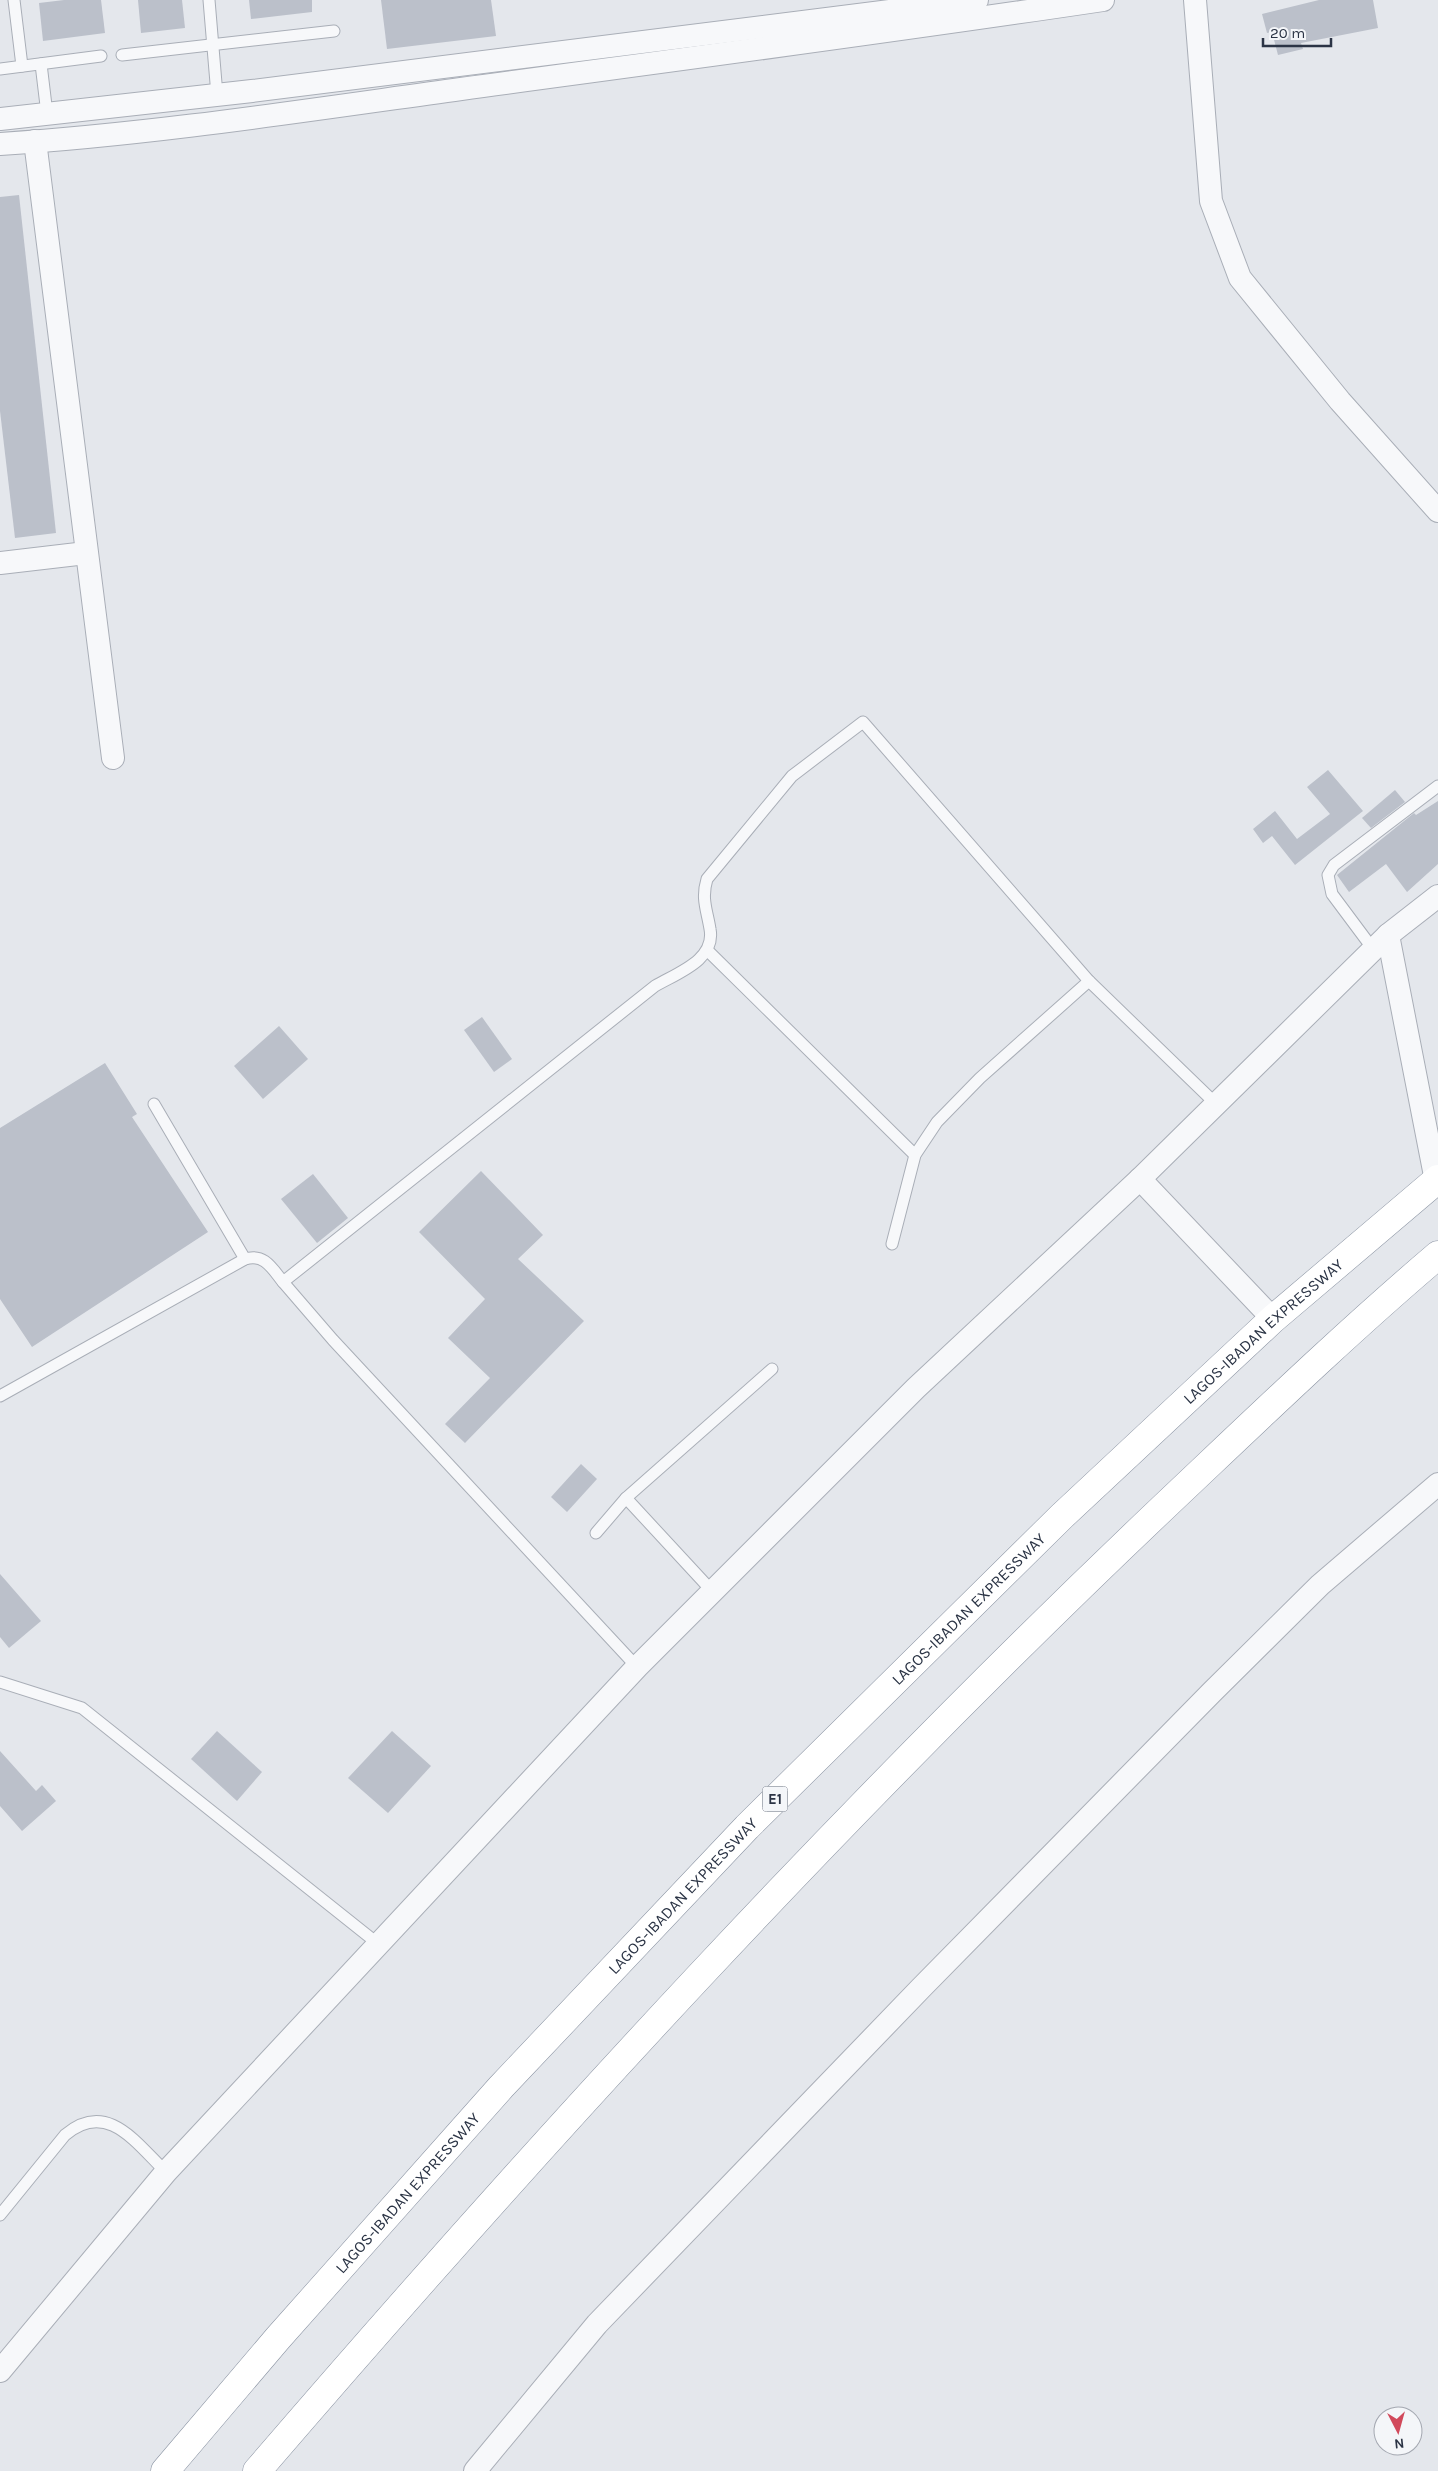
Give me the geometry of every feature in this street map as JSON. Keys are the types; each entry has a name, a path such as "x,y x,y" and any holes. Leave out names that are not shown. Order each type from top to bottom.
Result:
{"highway":[{"name":"LAGOS-IBADAN EXPRESSWAY","path":"165,2471 278,2338 501,2086 746,1826 1062,1516 1273,1319 1437,1180"},
{"path":"256,2471 561,2124 785,1884 969,1694 1368,1314 1438,1255"}],"street":[{"path":"0,119 466,64 977,0"},
{"path":"0,144 99,135 471,88 917,28 1103,0"},
{"path":"1195,0 1211,201 1240,278 1340,401 1438,511"},
{"path":"466,64 471,88"},
{"path":"96,109 99,135"},
{"path":"35,142 113,758"},
{"path":"0,563 86,553"},
{"path":"0,2371 166,2172 377,1943 637,1667 916,1388 1140,1179 1380,942 1438,896"},
{"path":"1380,942 1437,1180"},
{"path":"1140,1179 1273,1319"},
{"path":"475,2471 596,2324 928,1980 1212,1692 1307,1599 1438,1484"}],"lane":[{"path":"14,0 22,66"},
{"path":"209,0 217,94"},
{"path":"122,55 334,31"},
{"path":"0,68 102,56"},
{"path":"41,64 47,114"},
{"path":"283,1282 655,986 700,959 708,951 710,929 705,912 704,889 707,879 792,776 863,722 1089,981 1215,1103"},
{"path":"1380,942 1332,894 1328,875 1334,865 1438,786"},
{"path":"708,951 915,1155"},
{"path":"892,1244 915,1155 937,1122 980,1078 1089,981"},
{"path":"154,1104 245,1258"},
{"path":"0,1396 245,1258 253,1256 267,1262 333,1340 637,1667"},
{"path":"596,1533 626,1498 772,1369"},
{"path":"626,1498 712,1592"},
{"path":"0,1682 82,1708 377,1943"},
{"path":"0,2215 65,2135 77,2125 94,2120 106,2121 118,2127 166,2172"}],"building":[{"path":"64,0 101,0 105,33 43,41 39,3"},
{"path":"138,0 182,0 185,28 141,33"},
{"path":"249,0 312,0 312,12 251,19"},
{"path":"381,0 491,0 496,36 387,49"},
{"path":"1319,0 1373,0 1378,28 1301,43 1303,49 1278,55 1272,32 1267,33 1262,14"},
{"path":"19,195 56,533 15,538 0,411 0,197"},
{"path":"1328,770 1363,811 1295,865 1272,836 1263,843 1253,829 1275,811 1297,839 1330,814 1307,787"},
{"path":"1395,790 1405,802 1371,828 1362,818"},
{"path":"1438,801 1438,864 1407,892 1386,864 1349,892 1337,875 1414,813 1416,815"},
{"path":"482,1017 512,1059 494,1072 464,1030"},
{"path":"279,1026 308,1059 263,1099 234,1066"},
{"path":"105,1063 137,1114 132,1117 208,1232 32,1347 0,1299 0,1128"},
{"path":"481,1171 543,1235 518,1259 584,1321 465,1443 445,1424 490,1378 448,1338 485,1299 419,1232"},
{"path":"313,1174 348,1218 317,1243 281,1199"},
{"path":"581,1464 597,1479 567,1512 551,1497"},
{"path":"0,1574 41,1621 9,1648 0,1637"},
{"path":"217,1731 262,1772 237,1801 191,1759"},
{"path":"392,1731 431,1766 388,1813 348,1778"},
{"path":"0,1751 36,1791 42,1785 56,1801 22,1831 0,1806"}]}
